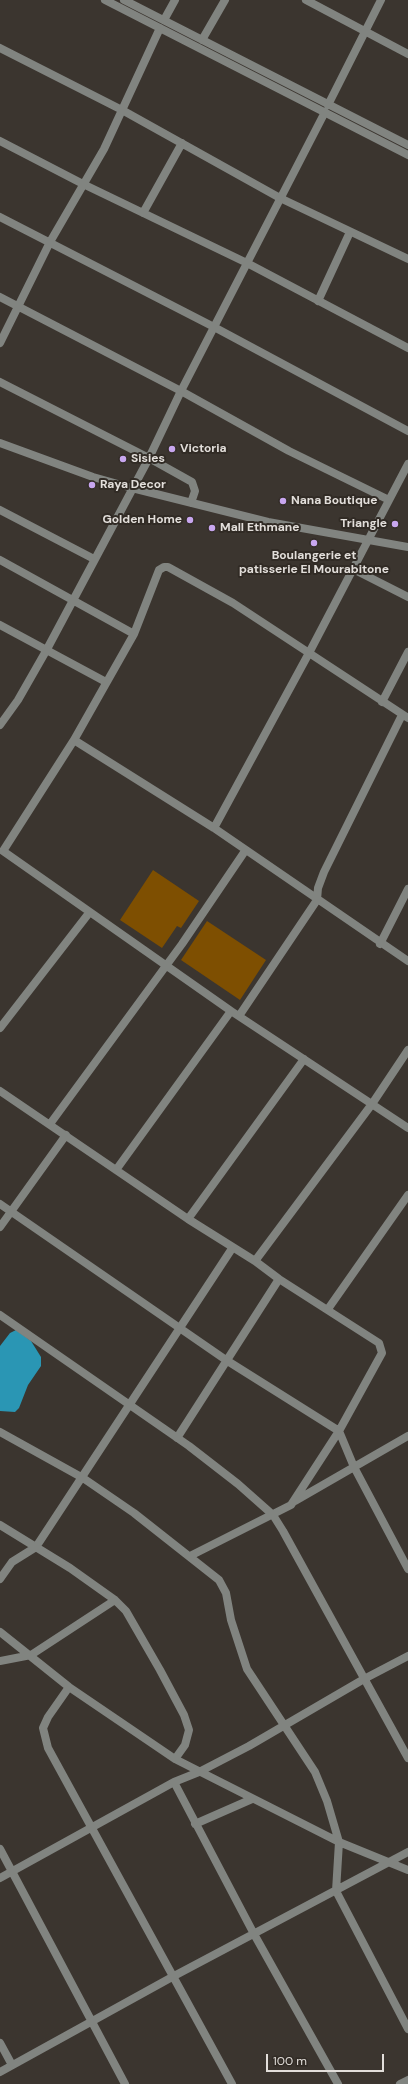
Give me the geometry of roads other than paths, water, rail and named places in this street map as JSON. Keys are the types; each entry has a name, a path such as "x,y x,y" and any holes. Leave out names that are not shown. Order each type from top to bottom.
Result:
{"street":[{"path":"106,0 202,40 408,154"},
{"path":"124,0 162,24 327,108 408,145"},
{"path":"0,343 50,242 104,149 162,24 175,0"},
{"path":"202,40 226,0"},
{"path":"306,0 408,54"},
{"path":"0,725 18,700 46,651 149,458 181,391 381,0"},
{"path":"0,48 122,110 280,198 408,259"},
{"path":"0,140 83,184 247,263 408,348"},
{"path":"143,213 182,143"},
{"path":"0,217 214,327 408,431"},
{"path":"318,301 350,232"},
{"path":"0,297 181,391 289,451 389,500"},
{"path":"0,382 149,458 192,482 195,491 191,503"},
{"path":"0,443 93,477 132,488 268,522 408,547"},
{"path":"214,828 408,464"},
{"path":"0,510 94,559"},
{"path":"0,560 134,634"},
{"path":"239,1016 317,900 320,881 405,716 233,603 168,567 159,570 134,634 74,740 1,851 231,1011 408,1128"},
{"path":"353,569 408,597"},
{"path":"0,625 106,682"},
{"path":"382,702 408,652"},
{"path":"74,740 214,828 380,944 408,961"},
{"path":"50,1124 165,965 199,921 245,851"},
{"path":"380,944 408,889"},
{"path":"0,1028 89,913"},
{"path":"116,1170 231,1011"},
{"path":"255,1261 372,1104 408,1050"},
{"path":"188,1219 304,1059"},
{"path":"0,1092 50,1124 188,1219 255,1261 278,1279 328,1309 379,1343 382,1348 382,1353 339,1431 294,1501 287,1508 190,1556"},
{"path":"0,1227 66,1135"},
{"path":"328,1309 408,1195"},
{"path":"0,1204 226,1360 339,1431 354,1467 408,1569"},
{"path":"0,1579 12,1562 36,1548 83,1478 179,1327 233,1247"},
{"path":"177,1438 278,1279"},
{"path":"0,1315 177,1438 238,1484 273,1515 408,1758"},
{"path":"0,1432 83,1478 134,1513 219,1580 226,1593 232,1620 247,1669 315,1772 327,1801 339,1842 336,1891 408,2029"},
{"path":"294,1501 408,1436"},
{"path":"0,1525 114,1600 134,1624 184,1715 189,1730 188,1737 176,1759"},
{"path":"0,1661 31,1655 114,1600"},
{"path":"0,1632 31,1655 69,1687 176,1759 339,1842 408,1870"},
{"path":"0,1878 174,1782 199,1772 364,1679 408,1656"},
{"path":"69,1687 48,1717 43,1728 44,1737 48,1748 232,2084"},
{"path":"174,1782 254,1934 338,2084"},
{"path":"195,1824 252,1799"},
{"path":"0,1849 125,2084"},
{"path":"0,2072 92,2020 408,1852"},
{"path":"0,2043 12,2066"},
{"path":"400,2084 408,2080"}],"water":[{"path":"16,1330 31,1341 41,1357 41,1366 28,1385 19,1408 15,1412 0,1411 0,1346 10,1333"}],"place":[{"name":"Victoria","path":"172,449"},
{"name":"Sisies","path":"123,459"},
{"name":"Raya Decor","path":"92,485"},
{"name":"Nana Boutique","path":"283,501"},
{"name":"Golden Home","path":"190,520"},
{"name":"Triangle","path":"395,524"},
{"name":"Mall Ethmane","path":"212,528"},
{"name":"Boulangerie et patisserie El Mourabitone","path":"314,543"}]}
